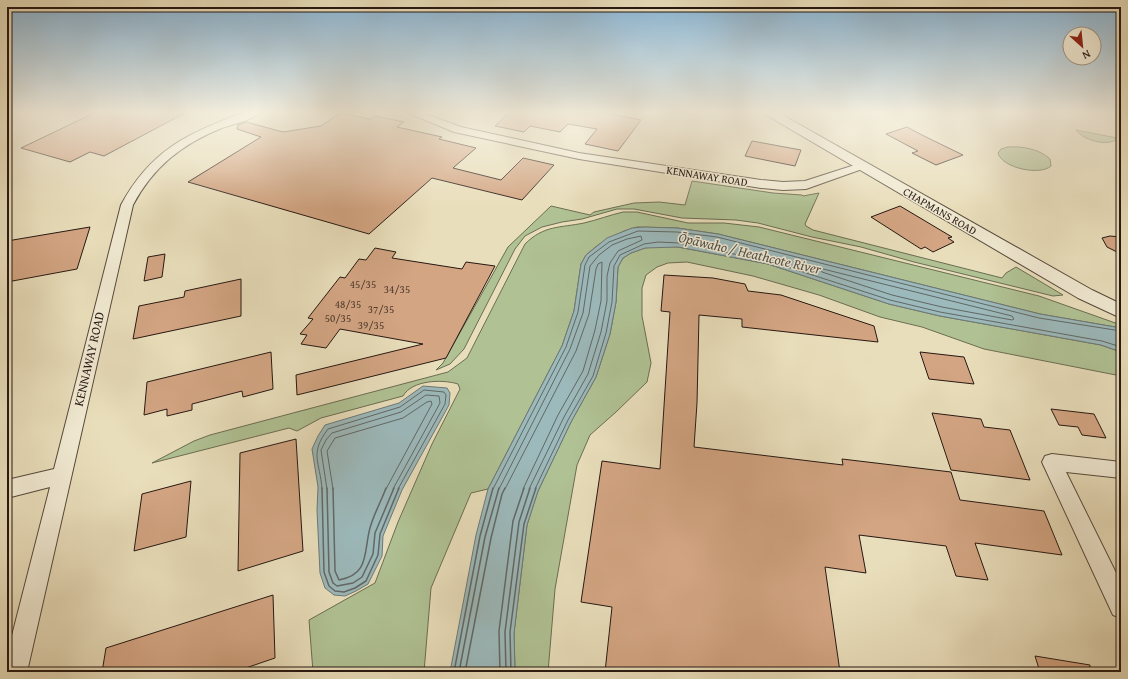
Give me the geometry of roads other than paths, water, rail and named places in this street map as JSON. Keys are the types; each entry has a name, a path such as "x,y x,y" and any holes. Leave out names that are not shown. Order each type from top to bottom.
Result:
{"street":[{"name":"KENNAWAY ROAD","path":"15,672 125,210 132,192 142,178 155,165 182,145"},
{"name":"KENNAWAY ROAD","path":"526,145 579,156 761,184 783,186 806,184 861,166"},
{"name":"CHAPMANS ROAD","path":"824,145 1116,310"},
{"path":"1121,470 1052,462 1121,607"},
{"path":"7,489 62,475"}],"water":[{"name":"Ōpāwaho / Heathcote River","path":"632,228 677,228 718,234 1040,314 1121,328 1121,352 1101,345 940,316 889,304 768,264 678,247 645,248 631,253 623,258 618,267 616,302 610,334 596,377 571,422 538,491 527,525 514,633 515,672 450,672 476,535 488,489 562,346 574,311 581,264 586,255 607,238"},
{"path":"423,386 447,388 450,393 449,405 402,490 383,536 382,556 368,584 345,596 334,595 325,588 320,573 317,510 318,487 312,449 325,425 399,403"}]}
